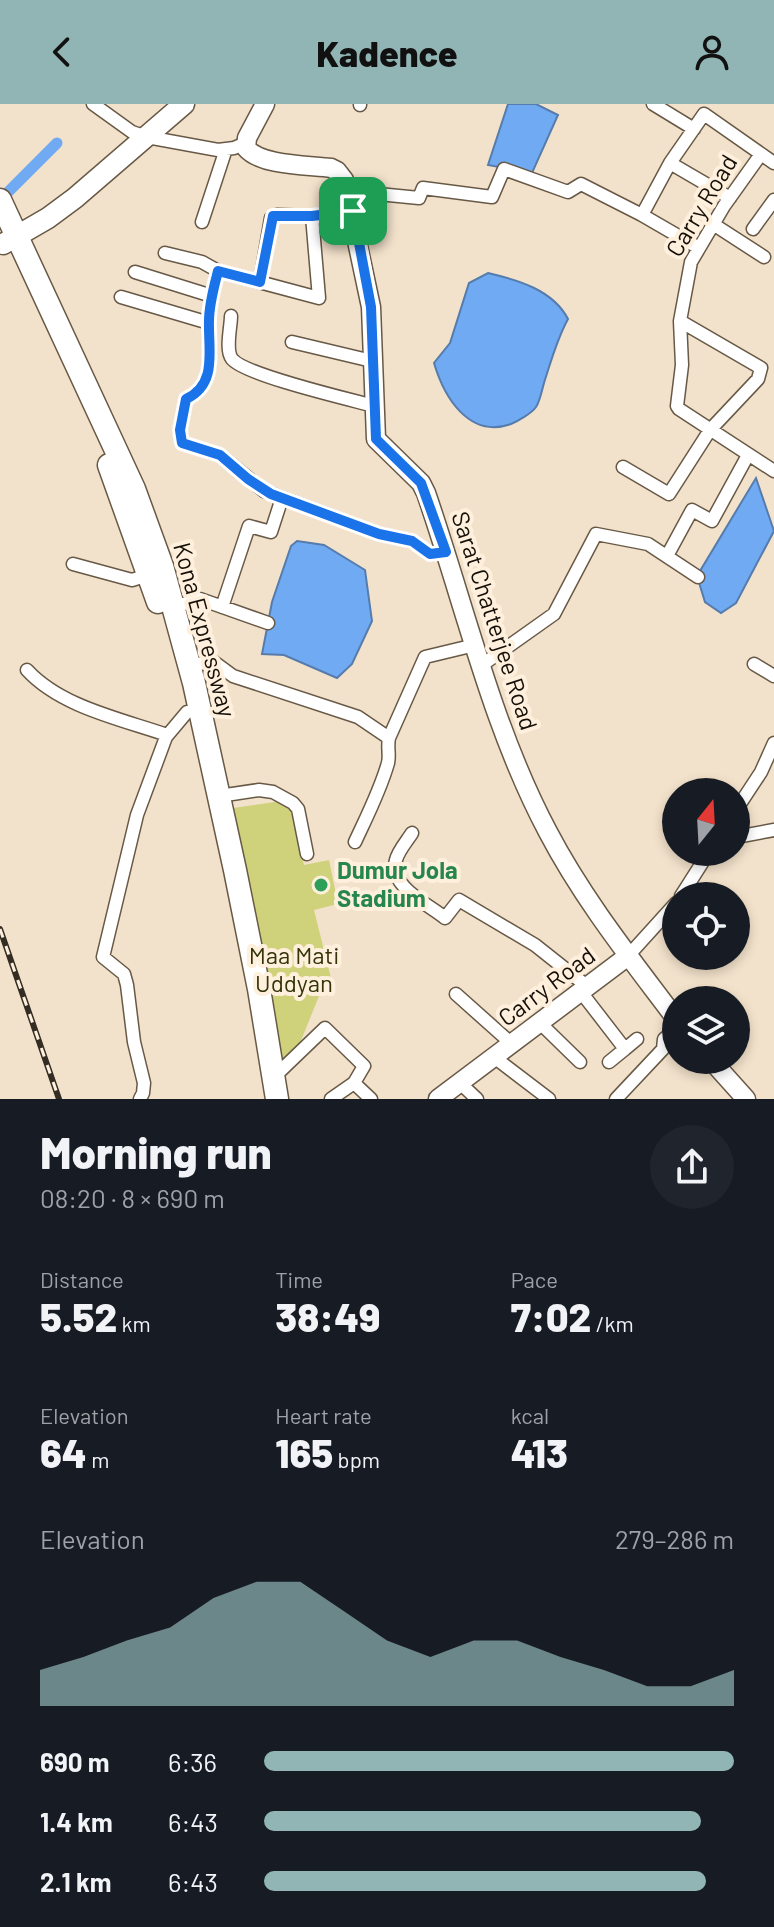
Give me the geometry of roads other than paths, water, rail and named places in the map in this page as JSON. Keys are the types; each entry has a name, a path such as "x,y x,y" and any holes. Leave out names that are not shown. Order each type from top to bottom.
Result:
{"highway":[{"name":"Kona Expressway","path":"1,203 5,238 106,456 169,632 274,1092"},
{"name":"Kona Expressway","path":"5,238 134,489 173,607 219,796 259,989 274,1092"}],"main road":[{"path":"140,134 164,104"},
{"path":"5,238 184,104"},
{"path":"265,104 246,143 250,153 263,160 337,171 348,191"},
{"name":"Sarat Chatterjee Road","path":"348,191 371,307 376,439 421,483 510,749 548,833 628,956 662,1001"},
{"name":"Carry Road","path":"438,1099 628,956"},
{"path":"722,1074 740,1097"}],"street":[{"path":"93,104 140,134 226,149 246,143"},
{"path":"653,104 694,129"},
{"path":"642,215 670,163 704,114 774,163"},
{"path":"202,222 226,149"},
{"name":"Carry Road","path":"761,154 691,262 680,321 682,365 677,406 774,471"},
{"path":"670,163 730,198"},
{"path":"348,191 419,198 423,188 492,197 504,169 568,192 581,184 699,248"},
{"path":"753,229 774,200"},
{"path":"260,282 271,218 277,215 312,216 353,211"},
{"path":"165,253 202,262 218,271 319,298 312,216"},
{"path":"713,224 764,257"},
{"path":"218,271 209,323 211,354 208,373 205,386 186,399 180,430 182,443 220,455 264,491 379,534 412,541 430,554 446,552"},
{"path":"135,272 212,296"},
{"path":"121,297 209,323"},
{"path":"231,316 229,354 233,361 256,372 374,406"},
{"path":"623,467 669,494 710,430 758,379 761,368 680,321"},
{"path":"292,342 372,361"},
{"path":"667,556 692,510 712,521 748,455"},
{"path":"222,607 249,526 271,532 282,498"},
{"path":"482,665 554,614 596,534 648,544 698,577"},
{"path":"73,564 132,580 148,575"},
{"path":"173,607 200,599 268,623"},
{"path":"355,842 373,805 389,759 389,738 425,657 475,645"},
{"path":"189,665 214,662 233,676 358,717 389,738"},
{"path":"754,664 774,676"},
{"path":"27,670 42,686 79,704 167,735"},
{"path":"140,1099 144,1083 134,1042 127,985 124,974 103,957 137,815 167,735 187,712"},
{"path":"750,789 774,743"},
{"path":"219,796 259,790 273,792 293,803 298,809 307,854"},
{"path":"750,834 774,830"},
{"path":"412,833 396,860 396,878 401,886 445,918 459,900 535,945 584,989 625,1049"},
{"name":"Carry Road","path":"628,956 662,918"},
{"path":"456,994 512,1044"},
{"path":"540,1023 580,1062"},
{"path":"274,1092 325,1028 364,1066 354,1083 331,1099"},
{"path":"609,1062 637,1039"},
{"path":"616,1099 662,1050"},
{"path":"494,1057 549,1099"},
{"path":"354,1083 371,1099"},
{"path":"460,1083 477,1099"}],"water":[{"path":"508,104 536,104 558,115 532,173 488,165"},
{"path":"488,273 534,288 553,301 568,319 554,350 536,407 514,423 496,427 483,426 460,412 444,389 434,363 450,343 469,283"},
{"path":"756,478 774,531 736,603 721,613 705,602 697,576"},
{"path":"297,541 324,545 365,570 372,621 352,664 337,678 284,655 262,654 272,602 291,546"}],"waterway":[{"path":"0,200 57,143"}],"railway":[{"path":"0,929 59,1099"}],"place":[{"name":"Dumur Jola Stadium","path":"321,885"}],"park label":[{"name":"Maa Mati Uddyan","path":"294,970"}]}
